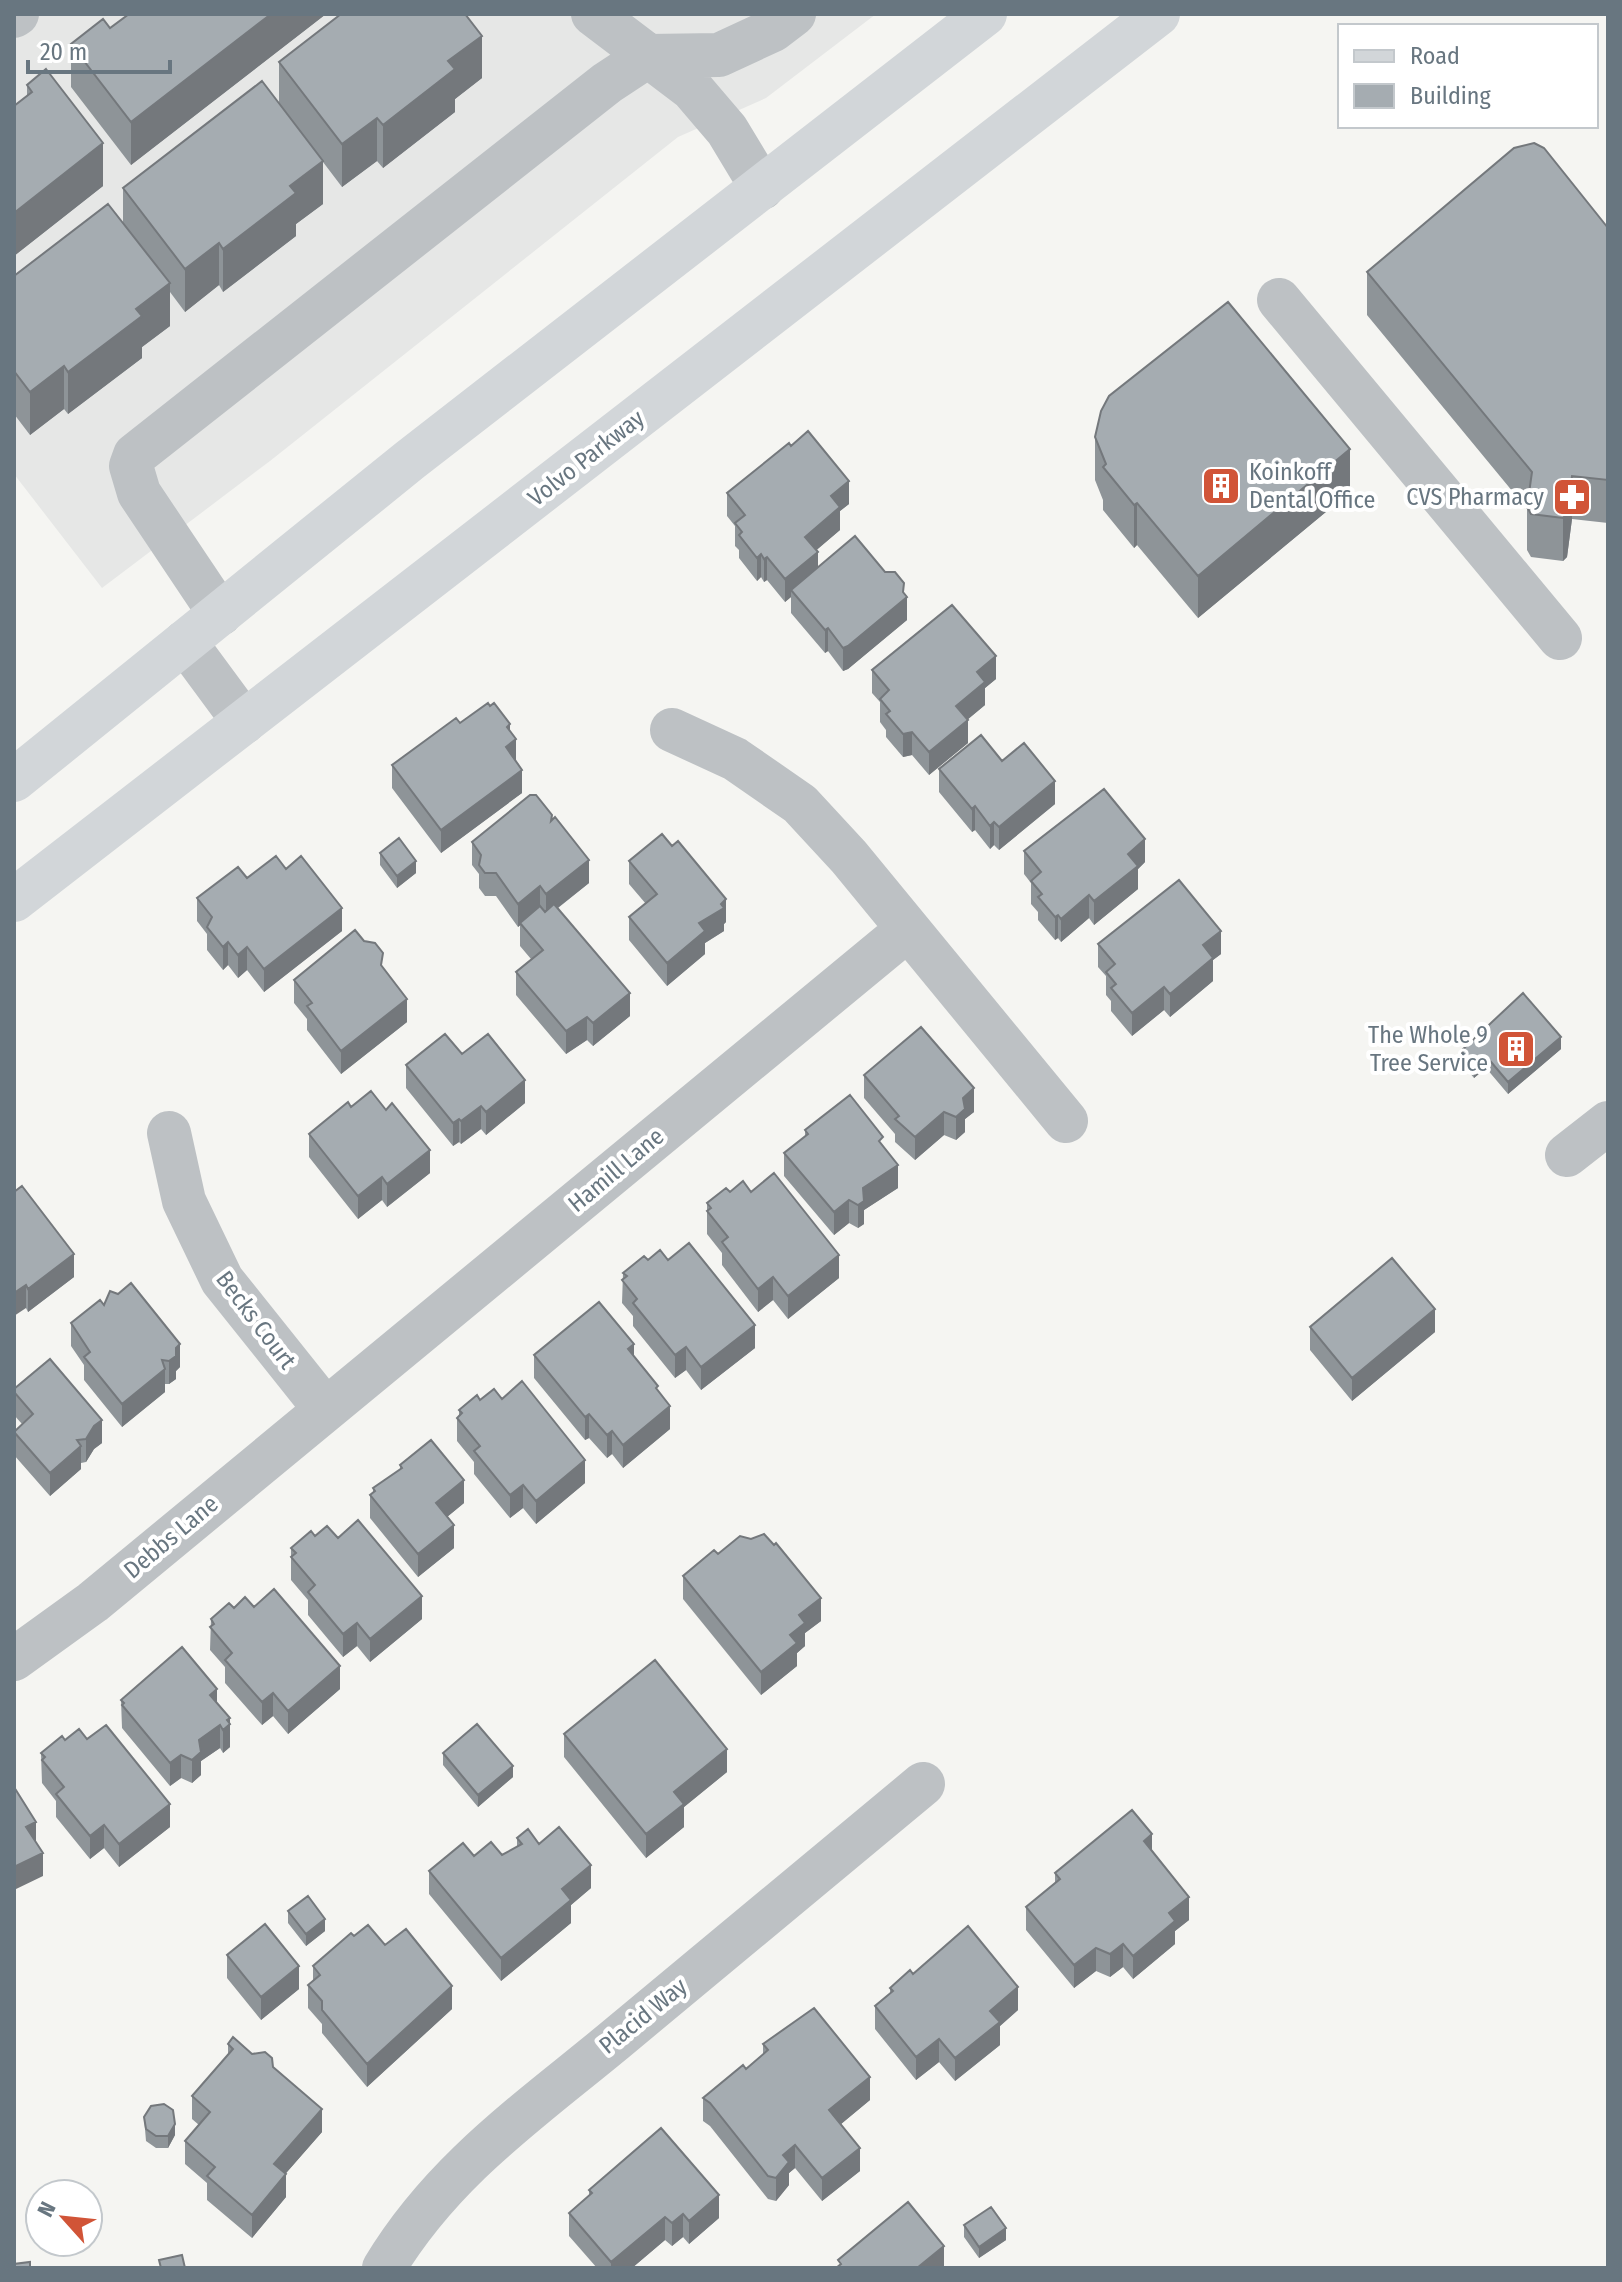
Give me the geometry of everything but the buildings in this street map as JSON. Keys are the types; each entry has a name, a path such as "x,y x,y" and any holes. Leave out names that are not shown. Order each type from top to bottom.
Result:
{"main road":[{"path":"14,780 410,460 985,14"},
{"name":"Volvo Parkway","path":"14,900 1158,14"}],"street":[{"path":"593,14 692,89 727,130 762,188"},
{"path":"220,614 139,493 131,466 135,455 607,83 648,56 719,55 775,19"},
{"path":"1279,300 1560,638"},
{"path":"185,642 244,722"},
{"path":"672,730 735,759 800,804 1066,1121"},
{"name":"Hamill Lane","path":"325,1409 907,930"},
{"path":"1567,1155 1608,1123"},
{"name":"Becks Court","path":"169,1133 184,1201 222,1280 325,1409"},
{"name":"Debbs Lane","path":"14,1659 93,1602 325,1409"},
{"name":"Placid Way","path":"384,2268 410,2224 454,2174 531,2106 923,1784"}],"shaded area":[{"path":"14,14 876,14 766,98 678,137 270,461 102,588 14,474"}],"place":[{"name":"Koinkoff Dental Office","path":"1221,486"},
{"name":"CVS Pharmacy","path":"1572,497"},
{"name":"The Whole 9 Tree Service","path":"1516,1049"}]}
